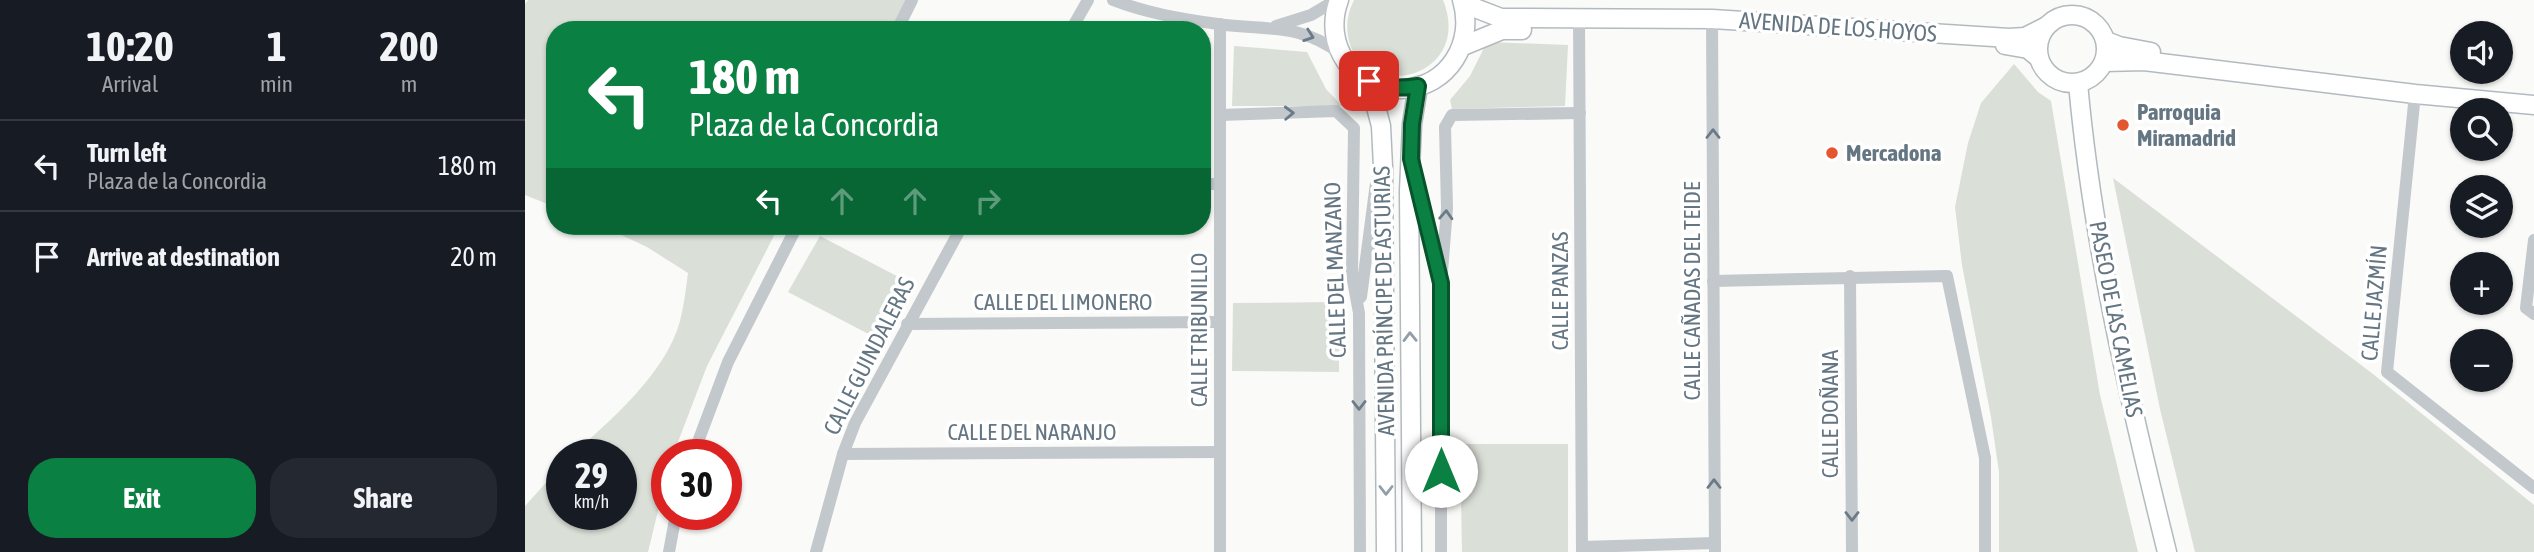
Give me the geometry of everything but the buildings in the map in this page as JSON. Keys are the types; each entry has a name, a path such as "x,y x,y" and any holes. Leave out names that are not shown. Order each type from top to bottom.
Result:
{"street":[{"path":"902,21 912,0"},
{"path":"1076,21 1088,0"},
{"path":"1113,0 1138,10 1202,21"},
{"path":"1273,27 1311,15 1338,0"},
{"path":"1338,0 1333,28 1336,47 1354,69 1369,81 1393,88 1418,86 1437,78 1453,64 1463,46 1467,30 1464,0"},
{"name":"AVENIDA DE LOS HOYOS","path":"1464,0 1475,8 1501,18 1579,23 1713,24 2009,38 2025,37 2045,27"},
{"path":"2064,15 2085,17 2095,23 2106,41 2104,62 2089,79 2078,83 2065,83 2054,78 2039,58 2039,42 2045,27 2064,15"},
{"path":"1211,22 1273,27 1304,34 1324,42 1341,54"},
{"name":"AVENIDA DE LOS HOYOS","path":"1463,46 1502,30 1579,23"},
{"name":"CALLE PANZAS","path":"1579,23 1582,550"},
{"name":"CALLE TRIBUNILLO","path":"1220,24 1220,552"},
{"name":"AVENIDA DE LOS HOYOS","path":"1713,24 1990,44 2028,49 2039,58"},
{"name":"CALLE CAÑADAS DEL TEIDE","path":"1713,24 1715,548"},
{"path":"2106,41 2146,51 2534,93"},
{"path":"2104,62 2144,61 2415,94 2534,105"},
{"name":"AVENIDA PRÍNCIPE DE ASTURIAS","path":"1369,81 1378,109 1381,134 1386,552"},
{"name":"PASEO DE LAS CAMELIAS","path":"2078,83 2103,260 2134,418 2167,552"},
{"name":"AVENIDA PRÍNCIPE DE ASTURIAS","path":"1412,552 1409,191 1413,117 1418,86"},
{"name":"CALLE JAZMÍN","path":"2415,94 2387,372 2534,488"},
{"name":"CALLE DEL MANZANO","path":"1220,115 1336,111 1354,128 1352,275 1359,313 1360,552"},
{"name":"AVENIDA PRÍNCIPE DE ASTURIAS","path":"1441,552 1441,283 1447,208 1445,127 1452,115 1580,113"},
{"name":"AVENIDA PRÍNCIPE DE ASTURIAS","path":"1359,313 1381,134"},
{"name":"AVENIDA PRÍNCIPE DE ASTURIAS","path":"1411,159 1441,283"},
{"path":"1211,184 1220,184"},
{"path":"699,439 727,362 792,235"},
{"name":"CALLE GUINDALERAS","path":"816,552 843,454 855,424 957,235"},
{"path":"2534,240 2526,308 2534,314"},
{"name":"CALLE DOÑANA","path":"1850,276 1852,552"},
{"path":"1713,281 1947,276 1985,458 1985,552"},
{"name":"CALLE DEL LIMONERO","path":"907,324 1220,322"},
{"name":"CALLE DEL NARANJO","path":"843,454 1220,453"},
{"path":"669,552 674,530"},
{"path":"1582,550 1715,548"}],"shaded area":[{"path":"528,0 908,0 896,21 546,21 546,203 525,195 525,4"},
{"path":"1354,0 1443,0 1449,27 1443,49 1430,65 1412,74 1391,76 1372,71 1357,58 1348,36 1348,18"},
{"path":"1487,42 1568,45 1565,106 1452,109 1450,100 1470,76"},
{"path":"1234,46 1307,52 1326,89 1342,106 1232,106"},
{"path":"2014,64 2038,92 2051,101 2100,395 2138,552 1999,552 1999,472 1962,265 1955,207 1968,143 1981,103"},
{"path":"2113,178 2373,374 2534,505 2534,552 2195,552 2160,409"},
{"path":"621,235 774,235 707,366 679,439 651,439 651,530 653,530 648,552 525,552 525,506 546,483 546,530 637,530 637,439 589,439 620,411 663,359 681,315 688,273 647,247"},
{"path":"820,236 914,285 882,341 788,292"},
{"path":"1339,302 1339,372 1232,371 1233,303"},
{"path":"1460,444 1568,444 1568,552 1462,552"}],"place":[{"name":"Parroquia Miramadrid","path":"2123,125"},
{"name":"Mercadona","path":"1832,153"}],"route":[{"path":"1369,81 1402,89 1418,86 1412,124 1411,159 1441,283 1441,471"}]}
